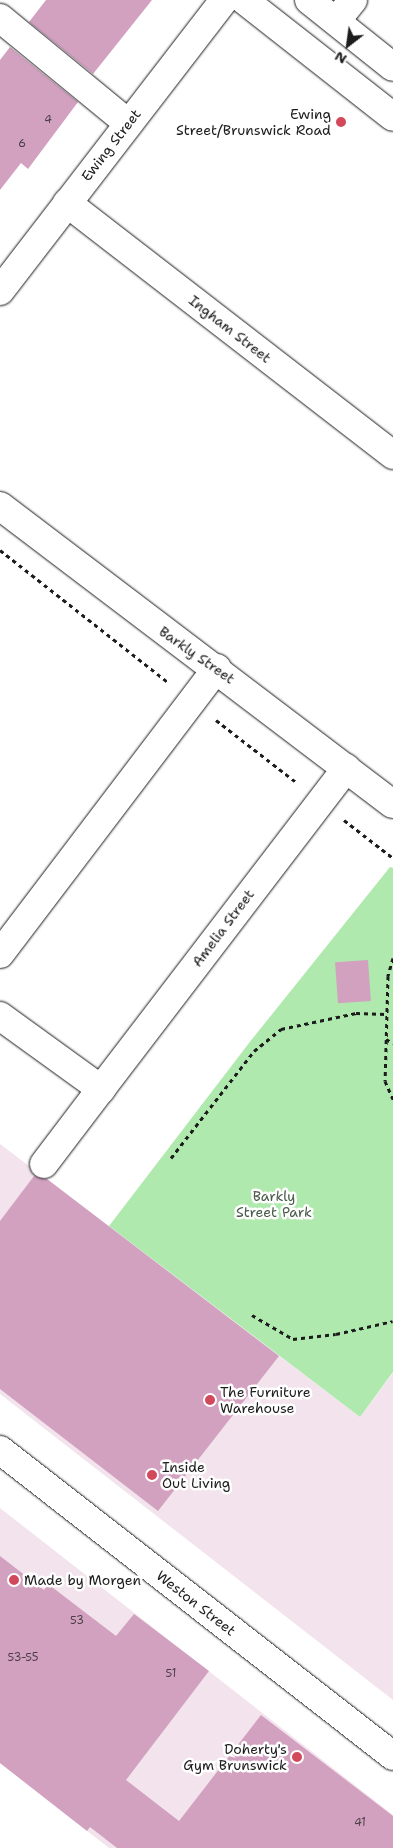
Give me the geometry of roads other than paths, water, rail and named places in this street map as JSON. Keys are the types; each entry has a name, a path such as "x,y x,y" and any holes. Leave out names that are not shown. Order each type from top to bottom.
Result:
{"street":[{"name":"Ewing Street","path":"0,291 224,0"},
{"path":"244,0 393,117"},
{"path":"309,0 393,67"},
{"path":"336,21 353,0"},
{"path":"0,18 128,123"},
{"name":"Ingham Street","path":"67,203 393,455"},
{"name":"Barkly Street","path":"0,506 150,623 217,668 393,804"},
{"path":"0,954 217,668"},
{"name":"Amelia Street","path":"44,1164 346,768"},
{"path":"0,1016 101,1089"},
{"name":"Weston Street","path":"0,1450 393,1756"}],"place":[{"name":"Ewing Street/Brunswick Road","path":"341,122"},
{"name":"The Furniture Warehouse","path":"210,1400"},
{"name":"Inside Out Living","path":"152,1475"},
{"name":"Made by Morgen","path":"14,1580"},
{"name":"Doherty's Gym Brunswick","path":"297,1757"}],"park label":[{"name":"Barkly Street Park","path":"274,1204"}]}
